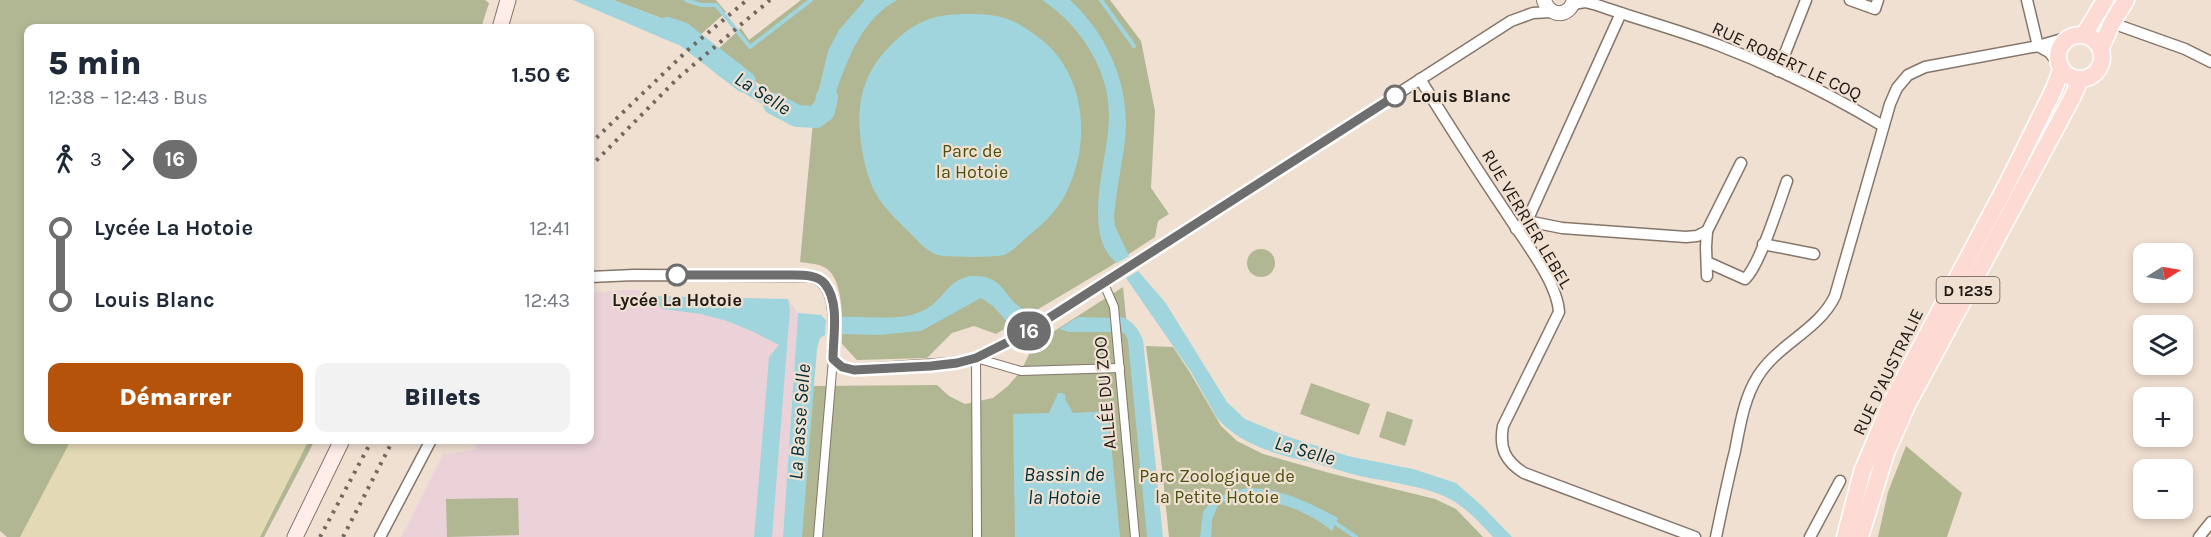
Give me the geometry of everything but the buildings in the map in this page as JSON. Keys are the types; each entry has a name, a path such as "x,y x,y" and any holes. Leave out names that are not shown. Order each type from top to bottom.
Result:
{"main road":[{"path":"501,24 508,0"},
{"path":"2105,0 2076,36 2059,48 2059,66 2066,75 2080,80 2092,76 2100,67 2101,48 2126,0"},
{"path":"2076,36 2091,38 2101,48"},
{"name":"RUE D'AUSTRALIE","path":"1845,537 1862,472 1891,403 2008,182 2054,89 2059,66"},
{"name":"RUE D'AUSTRALIE","path":"1860,537 1886,453 1907,405 2080,80"},
{"path":"295,537 340,444"}],"street":[{"path":"1778,71 1806,0"},
{"path":"1850,0 1876,5"},
{"path":"2027,0 2038,46 2049,52 2059,66"},
{"path":"833,359 842,367 854,370 931,366 976,358 1024,334 1104,284 1511,21 1533,13 1546,4 1564,13 1574,2"},
{"name":"RUE ROBERT LE COQ","path":"1574,2 1585,2 1718,45 1778,71 1858,111 1882,126"},
{"path":"1516,229 1527,222 1621,13"},
{"path":"2112,23 2185,49 2211,62"},
{"path":"1716,537 1750,391 1758,375 1770,360 1828,310 1835,296 1882,126 1897,88 1908,75 1925,66 2038,46 2076,36"},
{"name":"RUE VERRIER LEBEL","path":"1420,79 1553,288 1558,301 1559,312 1503,426 1501,444 1504,454 1511,464 1524,473 1695,537"},
{"path":"1707,276 1707,231 1741,163"},
{"path":"1707,262 1745,279 1763,244 1787,181"},
{"path":"1527,222 1562,228 1686,237 1697,236 1707,231"},
{"path":"1763,244 1814,254"},
{"path":"594,278 794,275 811,276 825,284 831,297 834,314 833,359 818,537"},
{"name":"ALLÉE DU ZOO","path":"1104,284 1114,307 1135,537"},
{"path":"976,358 1021,371 1120,368"},
{"path":"976,358 977,537"},
{"path":"380,537 429,444"},
{"path":"1810,537 1840,481"},
{"path":"2199,537 2211,522"}],"shaded area":[{"path":"639,290 648,296 788,299 798,313 783,537 401,537 443,454 476,450 475,444 594,444 594,293"}],"green space":[{"path":"0,0 485,0 489,3 482,24 24,24 24,444 313,444 264,537 7,537 0,531"},
{"path":"613,0 716,0 726,12 698,37 693,30"},
{"name":"Parc de la Hotoie","path":"801,0 1110,0 1141,41 1155,111 1151,188 1169,214 1158,221 1155,237 996,334 974,326 952,333 927,358 857,360 842,344 841,302 836,281 824,267 800,262 813,121 714,53 741,28 749,40"},
{"path":"1261,249 1271,253 1275,263 1271,273 1261,277 1251,273 1247,263 1251,253"},
{"path":"1123,287 1148,537 798,537 808,386 937,385 949,396 965,404 993,398 1021,371 1034,344"},
{"name":"Parc Zoologique de la Petite Hotoie","path":"1146,346 1173,347 1221,426 1237,441 1263,454 1435,499 1456,509 1483,537 1169,537"},
{"path":"1311,383 1370,404 1359,435 1300,414"},
{"path":"1387,411 1413,420 1405,446 1379,437"},
{"path":"1906,446 1962,493 1947,537 1878,537 1888,492"},
{"path":"518,498 519,535 447,537 446,499"}],"sand":[{"path":"69,444 307,444 260,537 20,537"}],"water":[{"path":"573,0 613,0 693,30 698,37 688,46 676,44"},
{"path":"865,0 897,0 885,8 865,28 851,53 827,119 819,124 809,125 810,108 817,98 828,51 839,30"},
{"path":"1042,0 1070,0 1084,14 1106,46 1120,82 1126,120 1114,217 1115,226 1129,256 1117,263 1106,250 1100,233 1098,214 1109,114 1104,81 1098,64 1079,35 1056,10"},
{"path":"993,15 1017,23 1042,40 1057,56 1069,74 1076,93 1081,135 1073,177 1064,197 1052,214 1037,228 1006,254 985,257 943,256 932,253 923,246 889,212 875,192 868,176 863,154 859,118 860,104 874,66 903,34 936,17"},
{"path":"725,62 777,101 802,111 802,121 768,107 715,73"},
{"path":"1138,271 1165,302 1227,402 1245,419 1283,435 1348,456 1413,469 1456,483 1512,537 1493,537 1465,509 1434,492 1360,476 1286,456 1260,448 1237,435 1217,418 1191,372 1126,278"},
{"path":"970,276 992,279 1014,302 1030,312 1010,325 993,306 981,298 921,331 879,335 842,334 842,317 896,317 916,313 932,305 956,282"},
{"path":"647,296 788,299 790,310 772,537 754,537 769,357 779,345 727,321 701,314 663,309"},
{"name":"La Basse Selle","path":"798,313 821,315 826,320 825,335 820,338 817,349 802,537 783,537"},
{"path":"1078,317 1111,318 1112,332 1069,332 1059,329"},
{"path":"1119,317 1134,325 1143,340 1163,537 1147,537 1128,340 1122,332"},
{"name":"Bassin de la Hotoie","path":"1058,393 1066,396 1065,399 1073,413 1108,411 1120,537 1015,537 1013,414 1049,413"},
{"path":"1248,488 1284,494 1338,518 1332,531 1308,515 1281,504 1253,500 1224,502 1220,497 1231,491"},
{"path":"1213,499 1218,505 1212,520 1211,537 1200,537 1203,512"}],"waterway":[{"path":"686,0 701,5 716,5 750,47 811,0"},
{"path":"1101,0 1134,46"},
{"name":"La Selle","path":"667,28 682,33 745,82"},
{"name":"La Selle","path":"774,104 797,116 816,117 824,111 827,97"},
{"path":"1213,506 1226,496"},
{"path":"1332,521 1356,537"}],"railway":[{"path":"594,140 690,48 747,0"},
{"path":"594,163 678,78 770,0"},
{"path":"320,537 370,444"},
{"path":"343,537 391,444"}],"bus line":[{"name":"16","path":"677,275 811,276 825,284 831,297 834,314 833,359 842,367 854,370 957,363 976,358 1024,334 1395,96"}],"place":[{"name":"Louis Blanc","path":"1395,96"},
{"name":"Lycée La Hotoie","path":"677,275"}]}
